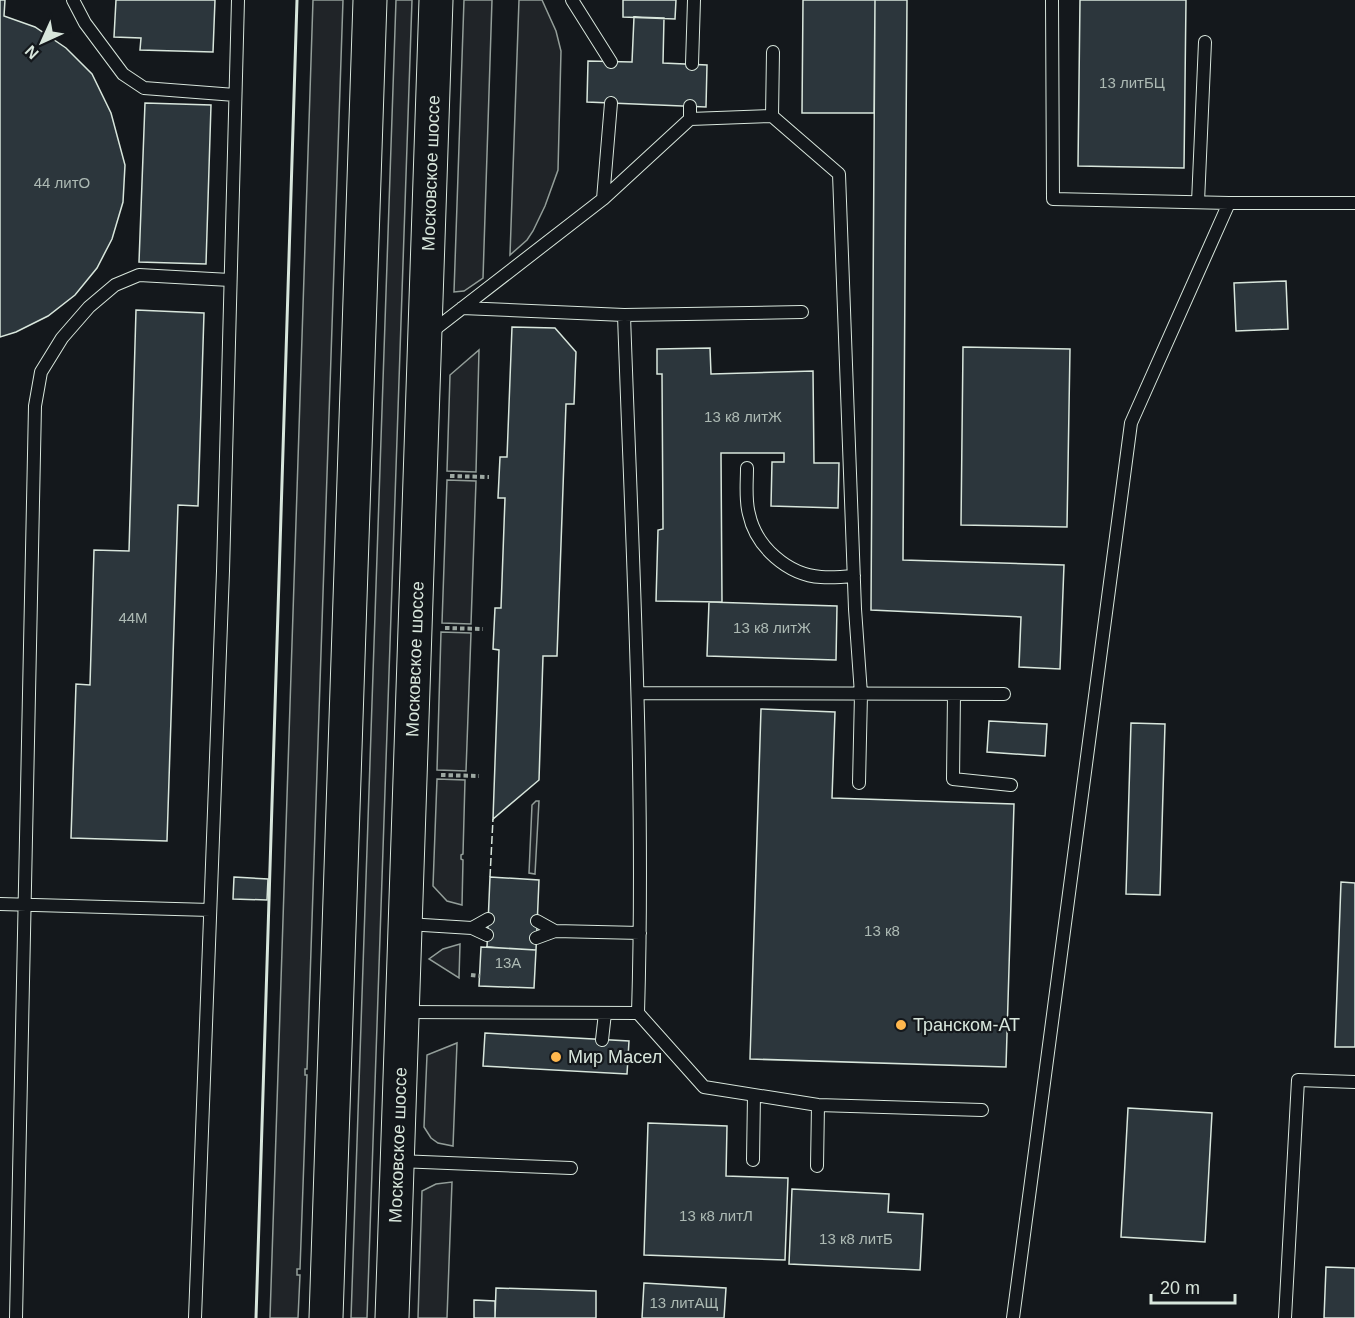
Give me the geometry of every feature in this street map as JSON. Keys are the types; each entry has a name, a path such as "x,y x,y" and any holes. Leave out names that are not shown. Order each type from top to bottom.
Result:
{"main road":[{"path":"326,1318 370,0"},
{"name":"Московское шоссе","path":"392,1318 422,475 436,0"}],"lane":[{"path":"73,0 85,23 123,74 144,88 235,95"},
{"path":"195,1318 223,571 238,0"},
{"path":"572,0 611,62"},
{"path":"692,64 694,0"},
{"path":"1052,0 1053,199 1355,203"},
{"path":"1198,202 1205,42"},
{"path":"772,116 773,52"},
{"path":"603,199 610,103"},
{"path":"690,106 690,119"},
{"path":"426,335 603,199 690,119 772,116 839,174 854,576 861,694 859,783"},
{"path":"1013,1318 1131,423 1229,203"},
{"path":"16,1318 35,406 41,372 62,338 89,307 114,285 140,275 230,280"},
{"path":"462,308 624,315 802,312"},
{"path":"624,315 638,693 640,933 638,1013 704,1088 818,1105 982,1110"},
{"path":"747,468 748,514 757,537 774,557 797,571 820,577 854,576"},
{"path":"638,693 1004,694"},
{"path":"954,694 953,779 1011,785"},
{"path":"0,904 210,910"},
{"path":"472,928 488,919"},
{"path":"537,921 555,931"},
{"path":"406,924 472,928 488,935"},
{"path":"536,938 555,931 640,933"},
{"path":"403,1012 638,1013"},
{"path":"602,1040 605,1013"},
{"path":"1286,1318 1298,1080 1355,1082"},
{"path":"753,1160 754,1095"},
{"path":"817,1166 818,1105"},
{"path":"398,1161 570,1168"}],"path":[{"path":"422,475 489,477"},
{"path":"416,627 483,629"},
{"path":"411,774 479,776"},
{"path":"471,975 480,976"}],"shaded area":[{"path":"313,0 343,0 300,1269 297,1269 297,1275 300,1275 298,1318 270,1318"},
{"path":"396,0 412,0 367,1318 351,1318"},
{"path":"464,0 492,0 483,278 464,291 454,292"},
{"path":"519,0 542,0 556,31 561,51 558,170 533,231 527,240 510,255"},
{"path":"479,350 476,472 447,471 450,375"},
{"path":"447,480 476,481 471,624 442,623"},
{"path":"441,632 471,633 466,771 437,770"},
{"path":"437,779 465,780 463,854 461,855 463,860 462,905 447,901 433,886"},
{"path":"539,801 535,874 529,873 532,805"},
{"path":"460,944 459,978 429,959 443,949"},
{"path":"457,1043 453,1146 438,1143 431,1138 424,1127 427,1055"},
{"path":"452,1182 447,1318 418,1318 422,1191 436,1184"}],"building":[{"path":"0,0 5,0 4,16 35,27 66,48 92,74 111,113 125,165 123,202 112,239 97,268 75,295 48,316 16,332 0,337"},
{"path":"116,0 215,0 213,52 140,50 141,38 114,37"},
{"path":"623,0 676,0 675,19 623,17"},
{"path":"803,0 875,0 874,113 802,113"},
{"path":"875,0 907,0 903,560 1064,565 1060,669 1019,667 1021,617 871,610"},
{"path":"1080,0 1186,0 1184,168 1078,166"},
{"path":"634,17 664,18 663,63 707,65 706,107 587,102 588,61 632,62"},
{"path":"145,103 211,105 206,264 139,262"},
{"path":"1286,281 1288,329 1236,331 1234,283"},
{"path":"136,310 204,313 198,506 178,505 167,841 71,838 76,684 90,685 94,550 129,551"},
{"path":"512,327 555,328 576,352 574,404 566,404 557,656 543,656 539,780 493,819 499,650 493,649 495,608 501,608 505,498 498,498 500,457 507,457"},
{"path":"963,347 1070,349 1067,527 961,525"},
{"path":"710,348 711,374 813,371 814,463 839,463 838,508 771,506 772,462 784,462 784,453 721,453 722,602 656,601 658,530 663,529 662,374 657,374 657,349"},
{"path":"709,602 837,606 836,660 707,656"},
{"path":"761,709 835,712 832,798 1014,804 1006,1067 750,1059"},
{"path":"989,721 1047,724 1045,756 987,752"},
{"path":"1131,723 1165,724 1160,895 1126,894"},
{"path":"234,877 268,879 267,900 233,899"},
{"path":"490,877 539,880 536,950 487,947"},
{"path":"1341,882 1355,883 1355,1047 1335,1047"},
{"path":"481,947 536,950 534,988 479,986"},
{"name":"Мир Масел","path":"485,1033 629,1041 627,1074 483,1066"},
{"path":"1128,1108 1212,1113 1205,1242 1121,1237"},
{"path":"648,1123 727,1126 726,1176 788,1178 785,1260 644,1255"},
{"path":"792,1189 889,1194 888,1212 923,1214 920,1270 789,1264"},
{"path":"1326,1267 1355,1268 1355,1318 1324,1318"},
{"path":"644,1283 726,1288 724,1318 642,1318"},
{"path":"496,1288 596,1291 596,1318 495,1318"},
{"path":"474,1300 495,1301 495,1318 474,1318"}],"fence":[{"path":"490,877 493,819"}],"wall":[{"path":"256,1318 297,0"}],"place":[{"name":"Транском-АТ","path":"901,1025"},
{"name":"Мир Масел","path":"556,1057"}]}
